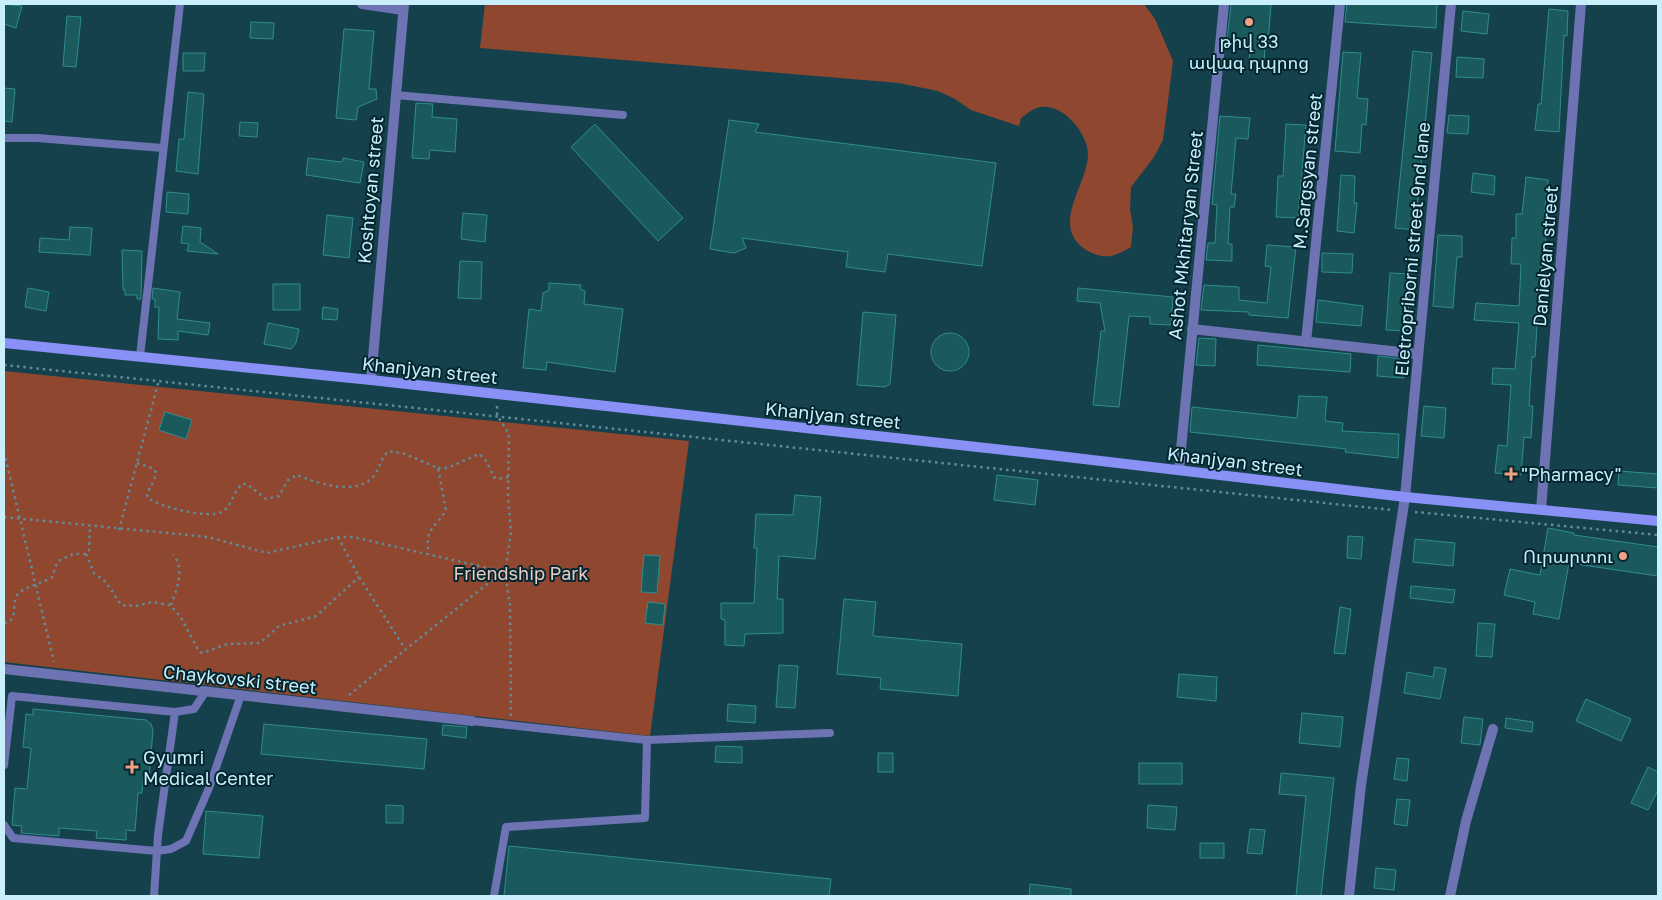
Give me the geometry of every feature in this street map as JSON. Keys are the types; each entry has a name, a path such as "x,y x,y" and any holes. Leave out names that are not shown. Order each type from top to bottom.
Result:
{"main road":[{"name":"Khanjyan street","path":"4,343 371,380 1405,497 1658,521"}],"street":[{"path":"362,4 403,7"},
{"name":"Ashot Mkhitaryan Street","path":"1179,470 1224,4"},
{"name":"M.Sargsyan street","path":"1306,342 1340,4"},
{"name":"Eletropriborni street 9nd lane","path":"1349,896 1361,786 1405,497 1451,4"},
{"name":"Danielyan street","path":"1541,510 1581,4"},
{"name":"Koshtoyan street","path":"371,380 394,94 403,7"},
{"path":"1192,329 1418,354"},
{"name":"Chaykovski street","path":"4,669 472,721"},
{"path":"1450,896 1466,821 1493,730"}],"lane":[{"path":"140,356 180,4"},
{"path":"394,94 623,115"},
{"path":"4,138 37,138 163,148"},
{"path":"4,764 12,696 175,712 194,709 206,691"},
{"path":"4,825 13,838 157,852 171,849 186,841 209,788 240,695"},
{"path":"154,896 157,852 175,712"},
{"path":"472,721 647,740 830,733"},
{"path":"494,896 506,827 646,818 647,740"}],"path":[{"path":"4,364 1403,511 1658,535"},
{"path":"119,530 159,380"},
{"path":"497,394 497,415 509,434 508,478 511,532 504,572 510,605 511,726"},
{"path":"137,463 152,468 156,472 155,479 148,490 147,498 152,502 178,509 213,514 221,513 229,506 242,484 247,484 266,499 278,496 288,480 297,474 321,485 341,487 360,484 371,479 389,451 405,454 438,468 447,468 478,454 485,459 494,477 497,479 508,478"},
{"path":"4,452 54,664"},
{"path":"429,554 427,540 429,531 446,510 438,468"},
{"path":"4,517 119,530 208,537 267,553 338,537 353,537 504,572"},
{"path":"86,554 89,550 90,527"},
{"path":"338,537 359,576 406,650"},
{"path":"4,623 8,622 14,615 16,596 21,591 36,586 52,576 58,561 73,554 86,554"},
{"path":"86,554 94,573 106,582 121,606 136,606 152,602 171,606 180,616 199,651 209,652 228,644 260,643 279,626 316,616 359,576"},
{"path":"171,606 179,568 178,560 173,556"},
{"path":"342,701 504,572"}],"green space":[{"path":"485,4 1144,4 1155,19 1173,61 1163,140 1154,157 1131,187 1130,209 1133,227 1131,247 1117,254 1108,256 1097,255 1078,243 1072,232 1070,220 1072,207 1086,166 1087,146 1072,120 1055,109 1046,107 1035,109 1021,118 1019,126 971,110 955,99 938,91 899,83 480,48"},
{"name":"Friendship Park","path":"4,371 689,441 650,736 4,662"}],"building":[{"path":"4,4 22,6 16,28 4,24"},
{"name":"թիվ 33 ավագ դպրոց","path":"1231,4 1271,4 1268,43 1265,43 1264,67 1249,67 1250,42 1227,40"},
{"path":"1347,4 1437,4 1436,28 1345,22"},
{"path":"1549,9 1568,11 1567,36 1564,35 1559,132 1535,130 1538,104 1541,104"},
{"path":"1463,11 1489,14 1487,34 1461,31"},
{"path":"67,16 81,17 76,67 63,66"},
{"path":"251,22 274,23 273,39 250,38"},
{"path":"344,29 374,31 369,89 376,89 377,99 358,107 356,120 336,118"},
{"path":"1413,51 1432,53 1415,230 1395,228"},
{"path":"1343,52 1361,53 1357,98 1368,99 1366,125 1362,124 1360,153 1335,151"},
{"path":"183,53 205,53 204,71 183,71"},
{"path":"1457,57 1484,59 1483,78 1456,77"},
{"path":"4,88 15,89 12,122 4,121"},
{"path":"188,92 204,94 198,174 176,171 179,139 184,139"},
{"path":"416,103 433,104 432,117 457,119 455,152 430,150 429,159 412,158"},
{"path":"1449,115 1469,116 1468,134 1447,133"},
{"path":"1220,116 1250,118 1248,139 1236,138 1231,194 1236,194 1234,207 1230,207 1228,244 1232,244 1232,261 1206,260 1208,243 1215,243 1217,205 1212,204"},
{"path":"729,120 759,124 755,132 996,163 982,266 888,254 885,272 846,267 848,252 742,238 746,248 734,253 710,249"},
{"path":"240,122 258,123 257,137 239,136"},
{"path":"595,124 683,218 658,241 571,147"},
{"path":"1286,124 1306,125 1298,218 1276,217 1278,176 1283,176"},
{"path":"308,158 342,162 343,158 364,162 360,183 306,175"},
{"path":"1473,173 1495,176 1494,195 1471,192"},
{"path":"1341,175 1355,176 1354,203 1357,203 1354,233 1337,231"},
{"path":"1526,177 1548,180 1544,215 1549,215 1549,236 1546,235 1544,266 1541,266 1535,357 1532,357 1529,406 1533,406 1531,438 1524,437 1521,475 1495,473 1498,445 1507,446 1511,385 1492,384 1493,368 1515,369 1519,323 1474,320 1476,303 1519,306 1521,264 1511,264 1512,238 1516,238 1516,214 1522,214"},
{"path":"167,192 189,194 188,214 166,212"},
{"path":"463,213 487,215 485,242 461,239"},
{"path":"327,215 353,218 349,258 323,255"},
{"path":"183,226 201,228 200,242 218,254 187,251 189,244 181,243"},
{"path":"70,227 92,228 90,255 39,252 40,238 69,240"},
{"path":"1438,235 1462,236 1462,257 1457,257 1453,308 1433,306"},
{"path":"1267,245 1296,247 1288,318 1249,315 1249,312 1201,310 1204,285 1239,287 1239,300 1267,303 1271,267 1265,266"},
{"path":"122,250 142,251 141,299 137,299 137,295 125,295 125,290 123,290"},
{"path":"1322,253 1353,254 1352,273 1322,272"},
{"path":"460,261 482,262 481,299 458,298"},
{"path":"1390,273 1411,274 1407,331 1386,330"},
{"path":"549,283 581,285 580,289 585,291 584,304 623,309 615,372 547,362 546,370 523,368 529,309 541,311 543,293 549,290"},
{"path":"273,284 300,284 300,310 273,310"},
{"path":"28,288 49,292 46,311 25,307"},
{"path":"153,288 180,292 177,319 210,323 208,335 178,331 178,340 158,339 159,307 155,307 155,299 152,299"},
{"path":"1078,288 1173,297 1171,325 1150,324 1150,317 1129,316 1119,407 1093,405 1101,331 1105,331 1100,303 1077,301"},
{"path":"1318,300 1363,306 1361,326 1316,322"},
{"path":"323,307 338,309 337,320 322,319"},
{"path":"863,312 896,315 890,384 885,387 857,385"},
{"path":"268,323 299,329 296,343 291,349 264,344"},
{"path":"950,333 964,338 969,352 964,366 950,371 936,366 931,352 936,338"},
{"path":"1199,338 1216,339 1215,366 1196,365"},
{"path":"1258,345 1351,354 1350,372 1257,365"},
{"path":"1378,356 1404,359 1404,378 1377,376"},
{"path":"1299,396 1327,397 1325,421 1343,423 1342,431 1399,434 1398,458 1345,452 1346,449 1190,432 1192,407 1297,418"},
{"path":"1424,406 1446,408 1444,438 1421,436"},
{"path":"165,412 192,420 186,439 159,430"},
{"path":"1619,471 1658,474 1658,488 1618,485"},
{"path":"997,475 1038,480 1035,505 994,500"},
{"path":"795,495 821,497 815,559 779,556 777,599 783,599 783,633 745,634 744,646 725,645 725,620 721,619 721,603 754,603 757,548 754,548 756,514 793,515"},
{"path":"1548,528 1574,533 1574,535 1658,547 1658,576 1569,563 1559,619 1533,614 1535,602 1504,595 1510,569 1540,575"},
{"path":"1348,536 1363,537 1361,559 1347,558"},
{"path":"1415,539 1455,543 1453,566 1413,562"},
{"path":"644,555 660,556 657,593 641,592"},
{"path":"1411,586 1455,590 1453,603 1410,598"},
{"path":"844,599 876,602 873,636 962,644 958,696 880,689 881,678 837,674"},
{"path":"648,602 665,604 663,625 645,623"},
{"path":"1340,607 1351,609 1345,654 1334,653"},
{"path":"1478,623 1495,624 1492,657 1476,656"},
{"path":"779,665 798,666 795,708 776,707"},
{"path":"1435,667 1446,669 1440,699 1404,693 1407,672 1433,677"},
{"path":"1179,674 1217,677 1216,701 1177,697"},
{"path":"1586,699 1631,719 1621,741 1576,721"},
{"path":"728,704 756,706 755,723 727,721"},
{"path":"33,709 146,720 151,724 153,730 149,778 143,778 142,793 138,793 135,831 126,830 126,840 96,838 97,831 59,828 59,836 21,833 22,826 12,825 15,788 27,789 31,748 23,747 26,714 33,715"},
{"path":"1302,713 1343,717 1340,747 1299,743"},
{"path":"1464,717 1483,719 1480,745 1461,743"},
{"path":"1506,718 1533,722 1532,732 1505,728"},
{"path":"264,724 427,739 424,769 261,754"},
{"path":"443,725 467,727 466,738 442,735"},
{"path":"716,746 742,747 742,763 715,762"},
{"path":"878,753 893,753 893,772 878,772"},
{"path":"1397,758 1409,759 1407,781 1394,779"},
{"path":"1139,763 1182,763 1182,784 1139,784"},
{"path":"1648,767 1658,772 1658,790 1648,810 1631,803"},
{"path":"1281,773 1334,778 1321,896 1296,896 1306,796 1279,794"},
{"path":"1397,799 1410,800 1407,826 1394,824"},
{"path":"386,805 403,806 403,823 386,823"},
{"path":"1148,805 1177,807 1175,830 1147,828"},
{"path":"206,811 263,816 259,858 203,854"},
{"path":"1250,829 1265,830 1262,854 1247,853"},
{"path":"1200,843 1224,843 1224,858 1200,858"},
{"path":"509,846 831,879 829,896 504,896"},
{"path":"1376,868 1396,870 1394,890 1374,888"},
{"path":"1030,884 1071,889 1071,896 1029,896"}],"place":[{"name":"թիվ 33 ավագ դպրոց","path":"1249,22"},
{"name":"\"Pharmacy\"","path":"1511,474"},
{"name":"Ուրարտու","path":"1623,556"},
{"name":"Gyumri Medical Center","path":"132,767"}]}
